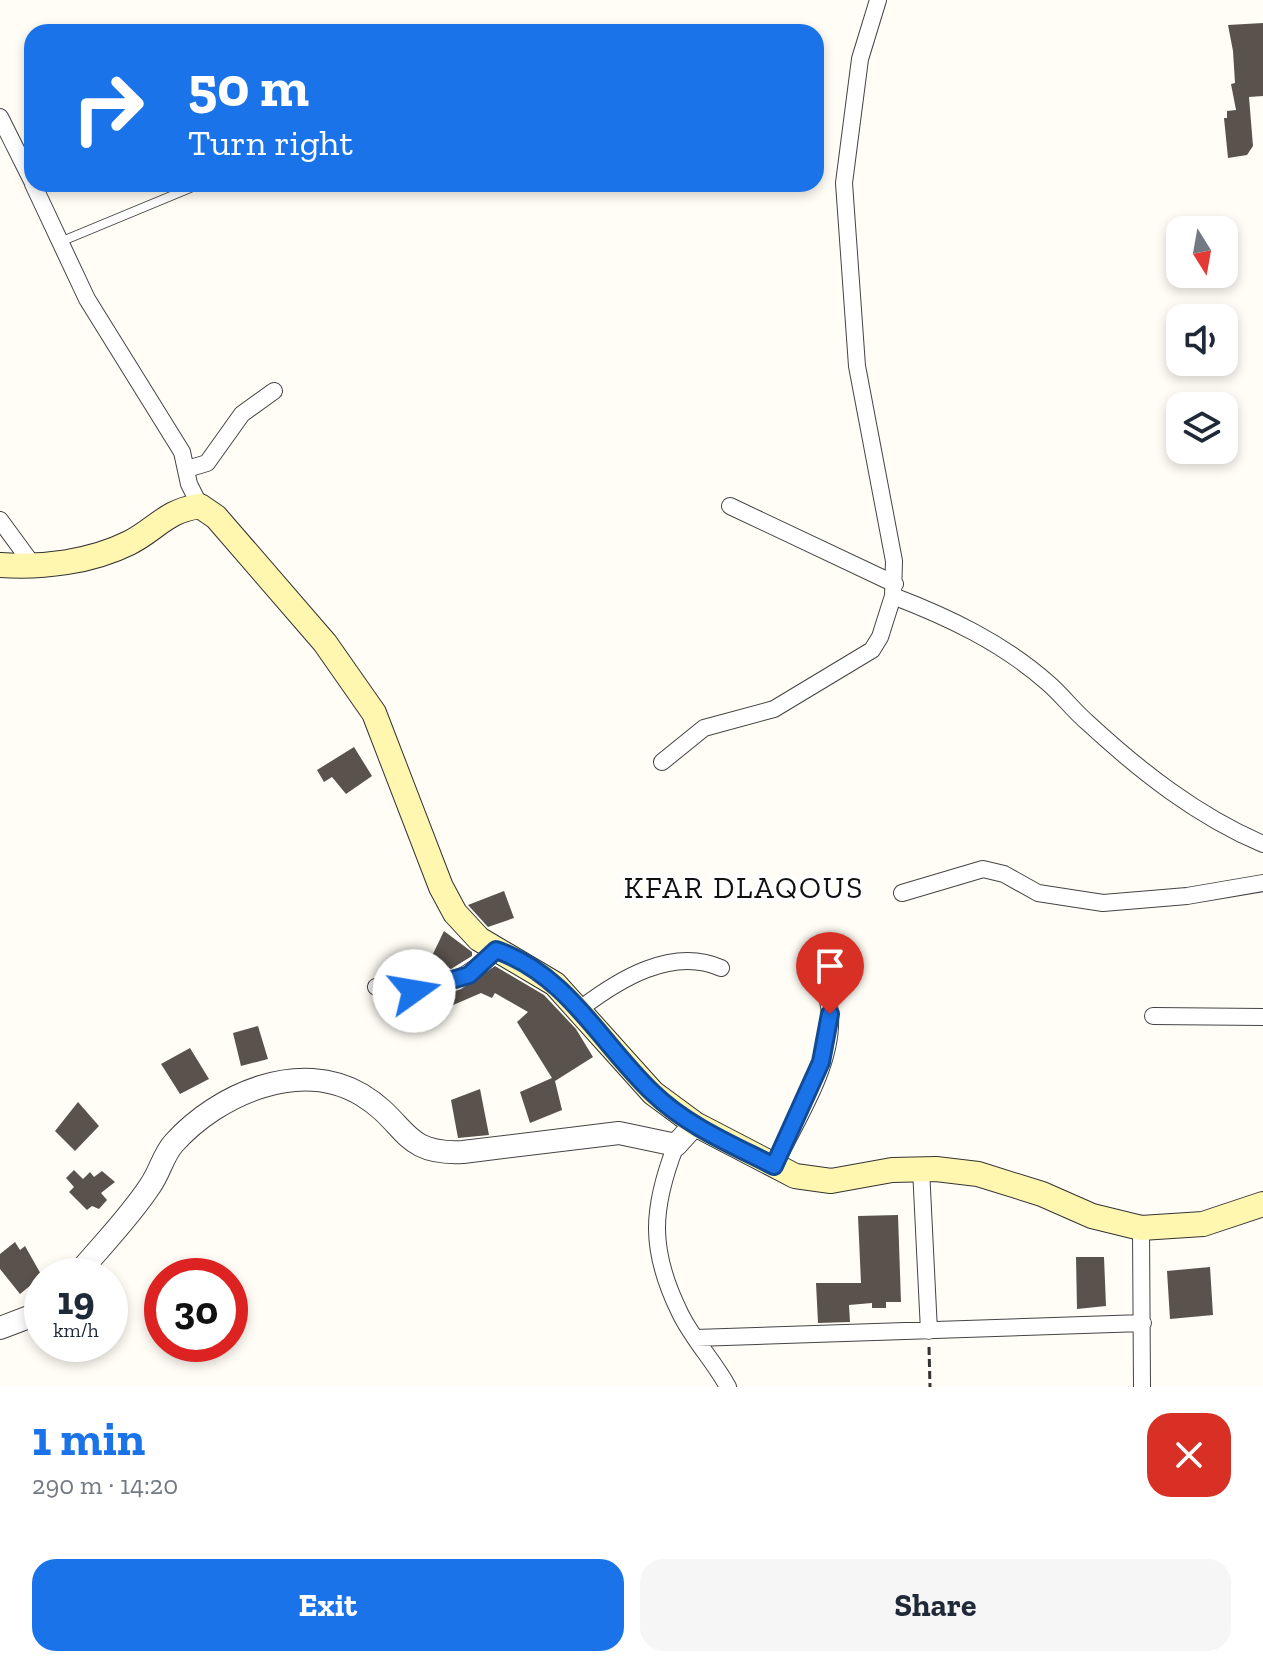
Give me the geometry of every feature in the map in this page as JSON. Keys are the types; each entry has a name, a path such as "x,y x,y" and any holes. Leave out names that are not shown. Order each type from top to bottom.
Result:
{"main road":[{"path":"0,565 33,565 116,548 130,543 168,514 200,506 216,517 325,643 374,713 441,887 468,928 496,950 536,969 580,1009 653,1093 695,1124 774,1166 795,1176 831,1181 921,1169 997,1178 1092,1216 1141,1228 1203,1224 1263,1204"}],"street":[{"path":"662,762 704,728 774,709 872,650 880,637 894,590 889,533 857,366 844,183 860,59 878,0"},
{"path":"0,117 24,164"},
{"path":"38,192 87,299 182,452 189,484 200,506"},
{"path":"187,469 207,463 242,414 274,391"},
{"path":"730,506 996,644 1049,683 1129,759 1211,821 1263,844"},
{"path":"0,520 33,565"},
{"path":"902,893 983,869 1004,874 1038,893 1103,903 1187,896 1263,883"},
{"path":"376,987 402,992 447,984 476,971 496,950"},
{"path":"580,1009 608,988 640,971 693,962 721,968"},
{"path":"774,1166 810,1092 827,1043 830,1014 820,973"},
{"path":"1153,1016 1263,1017"},
{"path":"91,1258 152,1183 165,1155 185,1132 233,1098 279,1083 324,1082 359,1093 389,1114 417,1146 437,1152 513,1147 619,1133 676,1145"},
{"path":"695,1124 676,1145 658,1194 655,1232 658,1253 680,1314 728,1387"},
{"path":"921,1169 929,1331"},
{"path":"1141,1228 1142,1387"},
{"path":"0,1328 24,1319"},
{"path":"695,1338 1143,1323"}],"lane":[{"path":"60,242 181,192"}],"path":[{"path":"929,1331 930,1387"}],"building":[{"path":"1263,23 1263,96 1249,97 1253,146 1247,155 1228,158 1224,118 1227,118 1227,111 1236,110 1231,84 1235,83 1233,51 1228,25"},
{"path":"354,747 372,776 346,794 332,777 324,782 317,770"},
{"path":"504,891 514,918 488,927 468,905"},
{"path":"444,931 472,952 472,956 451,969 431,958"},
{"path":"495,966 544,995 576,1029 593,1057 555,1081 562,1110 530,1123 520,1092 552,1078 517,1022 528,1012 495,993 492,998 481,993 437,1012 433,999 461,989"},
{"path":"258,1026 268,1059 241,1066 233,1033"},
{"path":"190,1048 209,1079 180,1094 161,1064"},
{"path":"480,1089 489,1135 458,1138 451,1100"},
{"path":"78,1102 99,1126 75,1151 55,1131"},
{"path":"74,1170 83,1179 90,1172 94,1177 102,1171 115,1182 101,1193 107,1200 99,1209 92,1206 87,1210 69,1192 74,1187 66,1178"},
{"path":"898,1215 901,1302 886,1302 886,1308 872,1308 872,1303 849,1305 850,1322 818,1323 816,1283 861,1283 858,1216"},
{"path":"15,1242 20,1250 25,1246 32,1258 24,1258 24,1291 20,1294 0,1269 0,1254"},
{"path":"1076,1257 1104,1257 1106,1306 1077,1309"},
{"path":"1210,1267 1213,1315 1170,1319 1167,1271"}],"district":[{"name":"KFAR DLAQOUS","path":"744,888"}],"route":[{"path":"414,991 447,984 469,975 496,950 510,955 555,984 653,1093 671,1108 774,1166 810,1092 827,1043 830,1014"}]}
